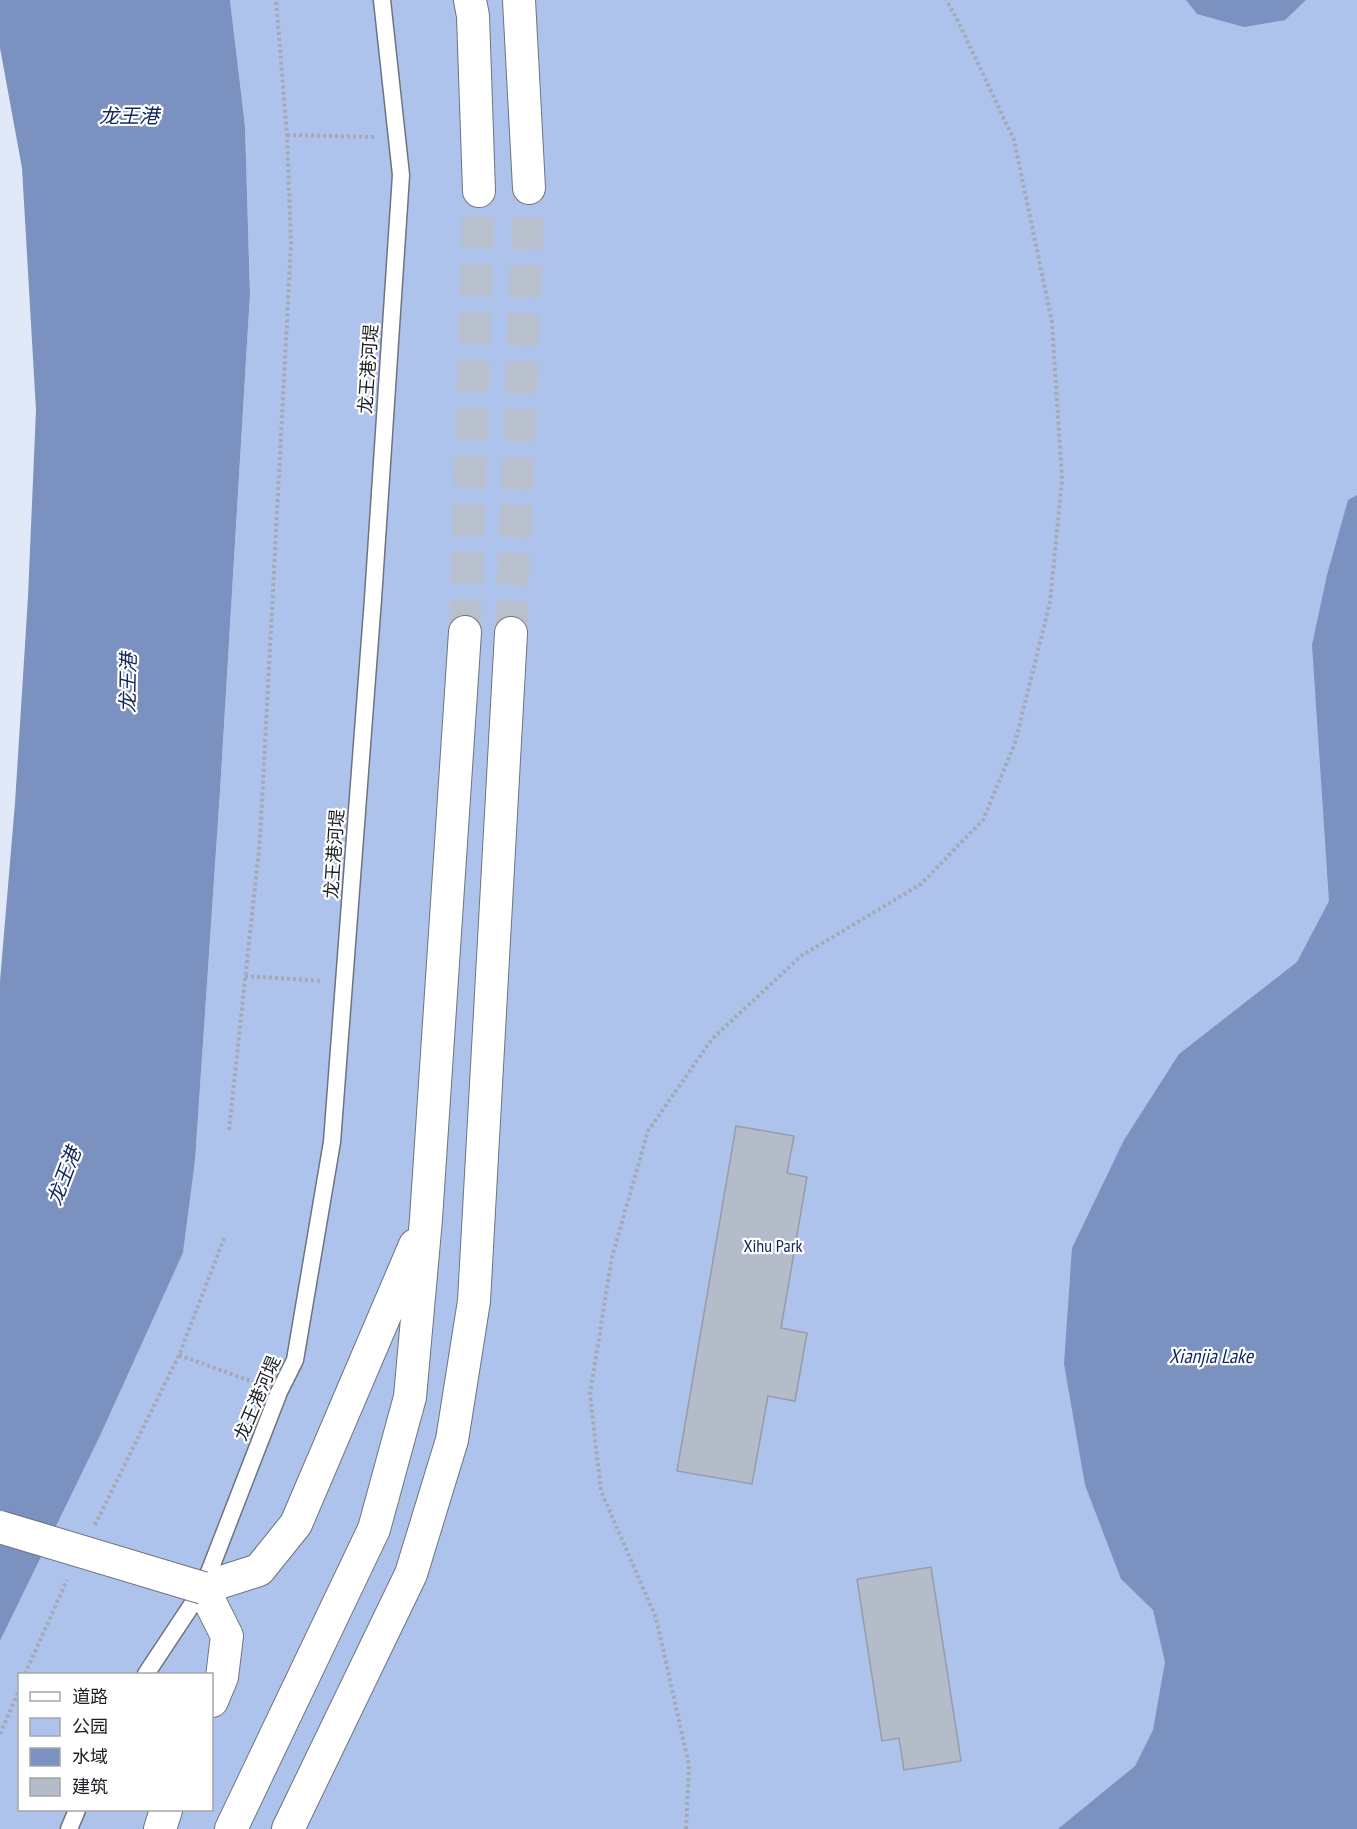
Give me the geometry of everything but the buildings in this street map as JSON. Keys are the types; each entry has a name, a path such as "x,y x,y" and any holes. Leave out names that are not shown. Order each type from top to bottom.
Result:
{"street":[{"path":"470,0 473,16 479,191"},
{"path":"519,0 529,188"},
{"path":"231,1829 374,1529 410,1397 426,1219 465,632"},
{"path":"288,1829 411,1574 452,1440 474,1301 511,633"},
{"path":"0,1527 203,1588 259,1570 296,1524 426,1219"},
{"path":"203,1588 226,1636 222,1677 213,1699"},
{"path":"160,1829 165,1811"}],"lane":[{"name":"龙王港河堤","path":"147,1673 203,1588 279,1392 295,1360 332,1142 373,599 401,176 382,0"},
{"path":"69,1829 76,1811"}],"path":[{"path":"230,1130 260,840 291,244 287,135 276,0"},
{"path":"686,1829 689,1765 656,1618 601,1491 590,1394 612,1257 648,1131 712,1040 777,979 801,957 921,884 983,820 1016,742 1050,602 1062,480 1052,322 1014,140 946,0"},
{"path":"287,135 397,137"},
{"path":"245,976 344,982"},
{"path":"90,1533 179,1355 225,1236"},
{"path":"179,1355 279,1392"},
{"path":"25,1673 70,1575"},
{"path":"0,1734 18,1693"}],"green space":[{"name":"Xihu Park","path":"230,0 1357,0 1357,1829 0,1829 0,1641 100,1436 183,1253 195,1161 250,294 245,126"}],"water":[{"name":"龙王港","path":"0,0 230,0 245,126 250,294 195,1161 183,1253 100,1436 0,1641 0,981 15,803 28,597 36,410 22,168 0,48"},
{"path":"1186,0 1306,0 1285,20 1244,27 1197,14"},
{"name":"Xianjia Lake","path":"1357,495 1357,1829 1058,1829 1135,1766 1153,1730 1165,1662 1153,1610 1121,1579 1085,1485 1064,1364 1072,1248 1124,1140 1179,1054 1297,962 1329,901 1312,645 1327,575 1348,500"}],"tunnel":[{"path":"511,633 529,188"},
{"path":"465,632 479,191"}]}
